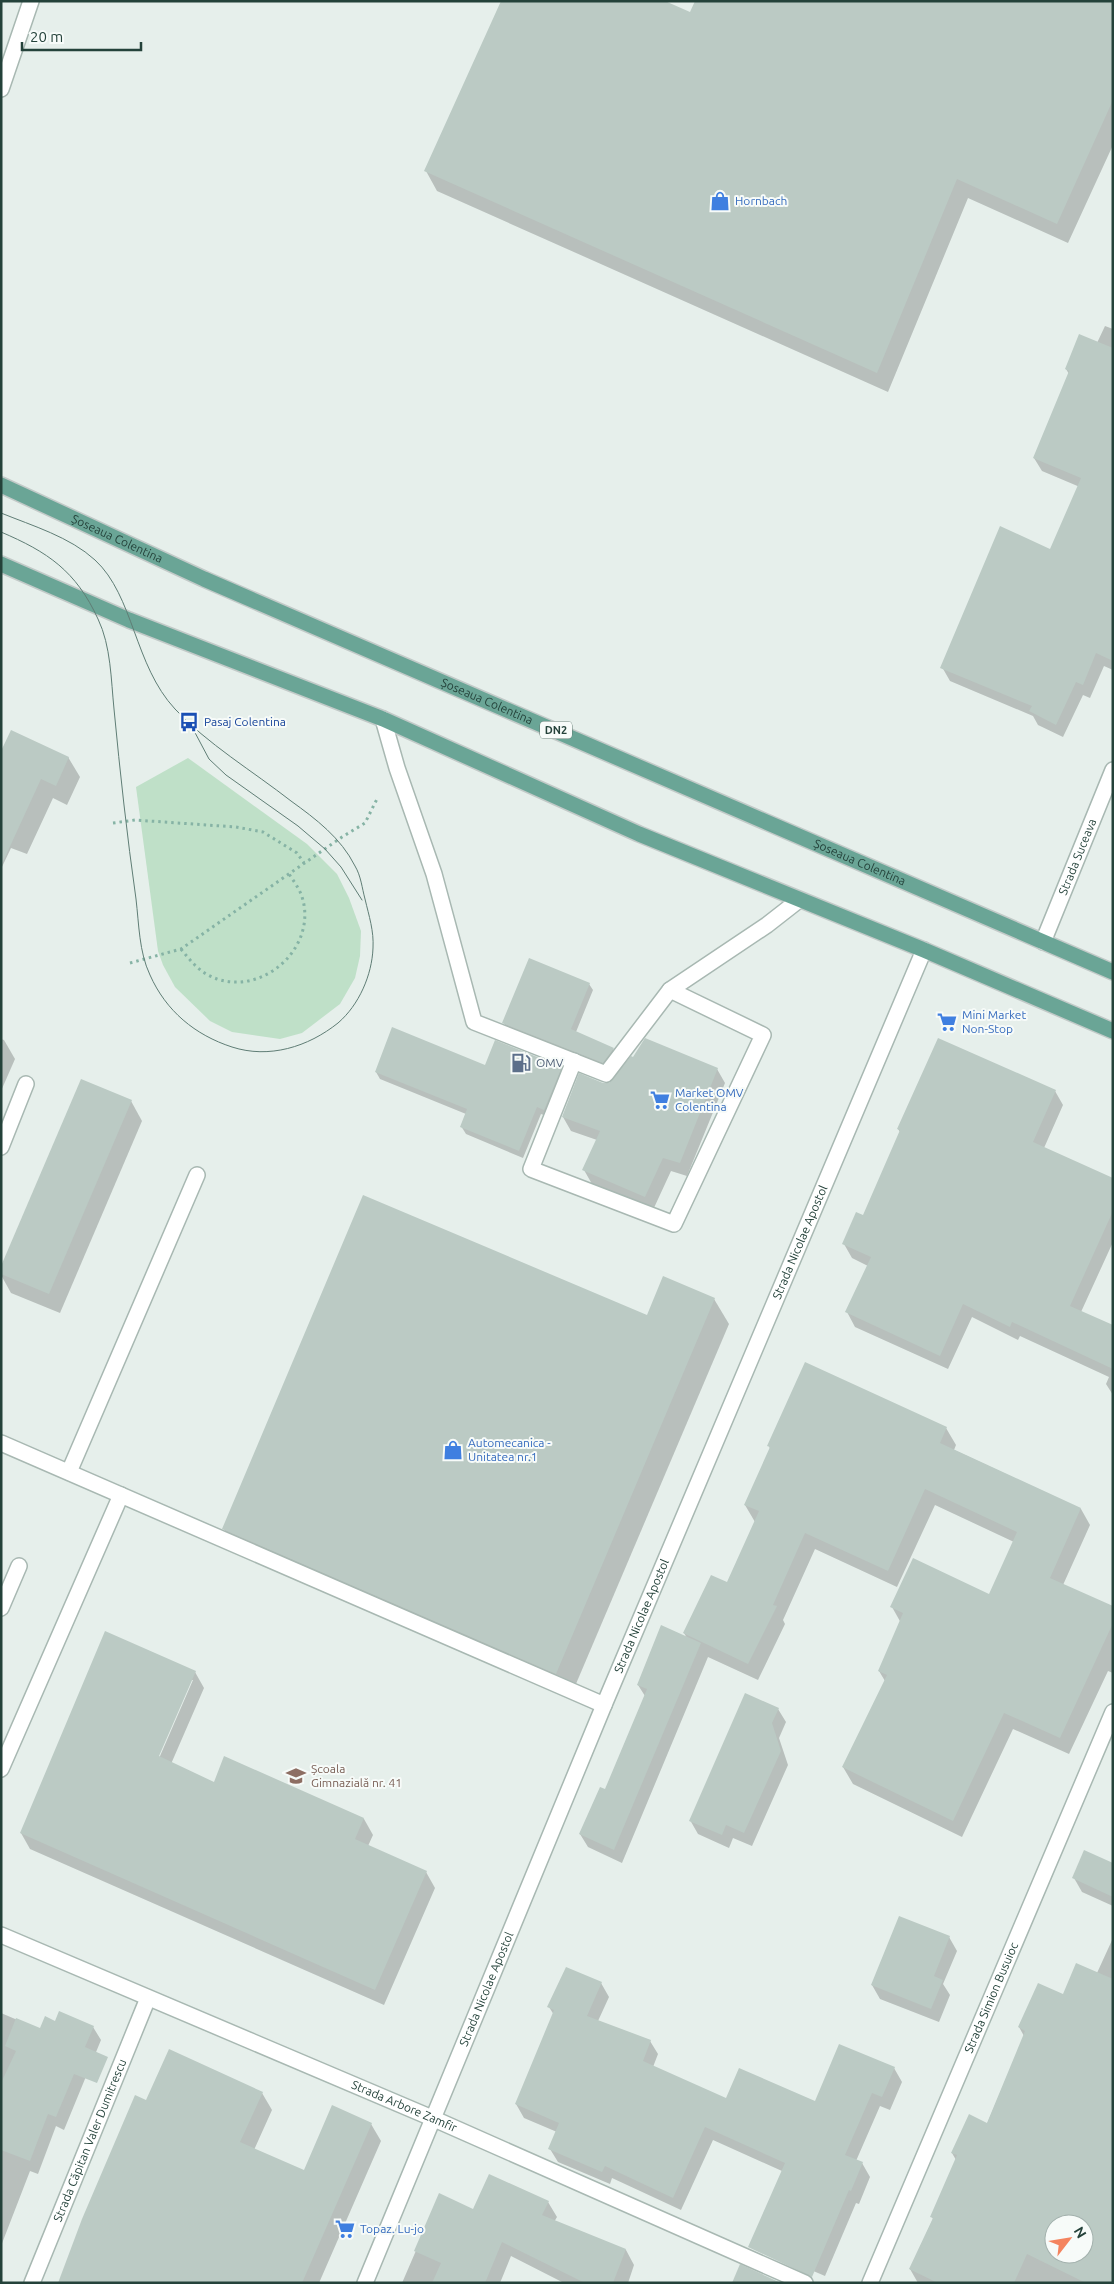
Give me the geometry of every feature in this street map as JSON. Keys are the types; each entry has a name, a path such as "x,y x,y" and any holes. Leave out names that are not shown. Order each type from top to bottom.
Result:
{"main road":[{"name":"Șoseaua Colentina","path":"1,485 204,579 1113,972"},
{"path":"1,564 128,620 383,719 639,834 924,950 1113,1031"}],"street":[{"path":"1,89 6,58 31,1"},
{"path":"383,719 406,795 434,874 474,1022 606,1074 670,990 767,925 799,900"},
{"name":"Strada Suceava","path":"1043,942 1113,770"},
{"name":"Strada Nicolae Apostol","path":"365,2283 604,1705 924,950"},
{"path":"574,1061 531,1168 674,1224 764,1035 670,990"},
{"path":"1,1147 26,1084"},
{"path":"69,1472 198,1175"},
{"path":"1,1443 604,1705"},
{"path":"1,1769 121,1495"},
{"path":"1,1608 19,1566"},
{"name":"Strada Simion Busuioc","path":"870,2283 1113,1712"},
{"name":"Strada Arbore Zamfir","path":"1,1935 432,2118 805,2283"},
{"name":"Strada Căpitan Valer Dumitrescu","path":"32,2283 148,1998"}],"path":[{"path":"130,962 181,949 365,823 377,798"},
{"path":"113,823 135,820 236,826 263,832 280,841 297,853 304,863"},
{"path":"181,949 195,966 209,975 225,981 243,982 260,978 275,970 288,959 298,944 303,928 304,911 300,893 289,874"}],"green space":[{"path":"188,758 307,844 337,874 349,898 361,931 360,956 355,978 340,1004 302,1033 280,1039 232,1032 210,1021 175,987 163,965 158,951 136,787"}],"building":[{"name":"Hornbach","path":"501,1 665,1 690,12 695,1 1113,1 1113,100 1057,224 957,179 877,373 424,171"},
{"path":"1079,334 1113,348 1113,661 1096,653 1083,685 1076,682 1056,725 1029,711 1032,706 940,668 1000,526 1050,549 1081,478 1033,458 1069,371 1065,369"},
{"path":"11,730 69,757 56,786 41,779 1,866 1,751"},
{"path":"529,958 590,983 571,1029 614,1048 603,1063 502,1023"},
{"path":"392,1027 485,1065 495,1040 562,1067 544,1110 537,1107 519,1151 460,1127 467,1109 375,1072"},
{"name":"Market OMV Colentina","path":"645,1038 718,1068 680,1163 663,1158 645,1197 582,1170 600,1131 562,1117 579,1073 603,1083 609,1083 631,1056 633,1057"},
{"path":"938,1038 1056,1090 1033,1142 1113,1178 1113,1211 1070,1306 1113,1325 1113,1369 1012,1322 1010,1327 963,1304 940,1356 845,1312 871,1257 842,1244 856,1212 863,1215 900,1130 897,1129"},
{"path":"81,1079 132,1100 49,1294 1,1274 1,1266"},
{"name":"Automecanica - Unitatea nr.1","path":"363,1195 647,1315 663,1276 715,1298 556,1674 222,1529"},
{"path":"805,1362 947,1427 940,1443 1081,1508 1050,1578 1113,1606 1113,1623 1060,1738 1004,1713 953,1821 842,1767 887,1675 878,1671 903,1613 890,1607 913,1558 989,1594 1017,1532 925,1489 888,1571 805,1533 773,1605 777,1606 748,1664 683,1633 711,1575 727,1582 759,1511 744,1505 770,1447 767,1446"},
{"path":"661,1625 701,1643 614,1850 579,1834 600,1787 605,1789 647,1689 637,1685"},
{"path":"105,1631 196,1671 159,1756 214,1782 224,1756 364,1818 355,1839 427,1871 375,1990 20,1833"},
{"path":"745,1693 779,1708 772,1723 781,1751 744,1833 726,1825 722,1835 689,1821"},
{"path":"1084,1850 1113,1863 1113,1897 1072,1878"},
{"path":"899,1916 950,1936 934,1976 943,1980 931,2009 871,1985"},
{"path":"1076,1963 1113,1979 1113,2283 1086,2283 1047,2264 1094,2264 1094,2214 1044,2214 1044,2262 1027,2254 1014,2283 938,2283 909,2269 933,2218 930,2217 957,2155 951,2153 969,2114 987,2123 1025,2031 1018,2027 1038,1983 1063,1994"},
{"path":"566,1967 602,1982 587,2016 651,2040 643,2061 726,2098 739,2068 815,2101 839,2044 895,2067 882,2097 872,2093 845,2155 863,2162 812,2277 748,2247 785,2163 705,2127 673,2198 605,2166 602,2172 548,2149 559,2123 515,2104 554,2010 547,2007"},
{"path":"59,2011 94,2026 85,2047 108,2057 97,2083 74,2074 56,2117 48,2114 30,2161 1,2150 1,2083 16,2051 5,2046 16,2018 40,2028 45,2016 55,2021"},
{"path":"169,2049 263,2092 240,2142 304,2170 332,2105 372,2123 302,2283 58,2283 82,2219 135,2095 146,2100"},
{"path":"489,2174 549,2201 542,2215 626,2249 613,2283 585,2283 502,2242 485,2283 432,2283 441,2263 414,2251 439,2193 473,2209"},
{"path":"740,2264 781,2283 732,2283"}],"tram line":[{"path":"1,513 63,538 95,560 108,575 118,592 151,672 161,691 175,709 201,734 319,822 349,856 359,874 370,917 373,936 370,969 363,989 345,1016 314,1039 288,1049 274,1051 260,1052 232,1047 206,1036 194,1028 183,1020 164,1000 146,966 140,938 106,640 89,602 70,576 59,565 33,547 1,532"},
{"path":"192,727 209,759 226,775 298,826 325,849 341,867 362,900"}],"place":[{"name":"Hornbach","path":"720,201"},
{"name":"Pasaj Colentina","path":"189,722"},
{"name":"Mini Market Non-Stop","path":"947,1022"},
{"name":"OMV","path":"521,1063"},
{"name":"Market OMV Colentina","path":"660,1100"},
{"name":"Automecanica - Unitatea nr.1","path":"453,1450"},
{"name":"Școala Gimnazială nr. 41","path":"296,1776"},
{"name":"Topaz. Lu-jo","path":"345,2229"}]}
